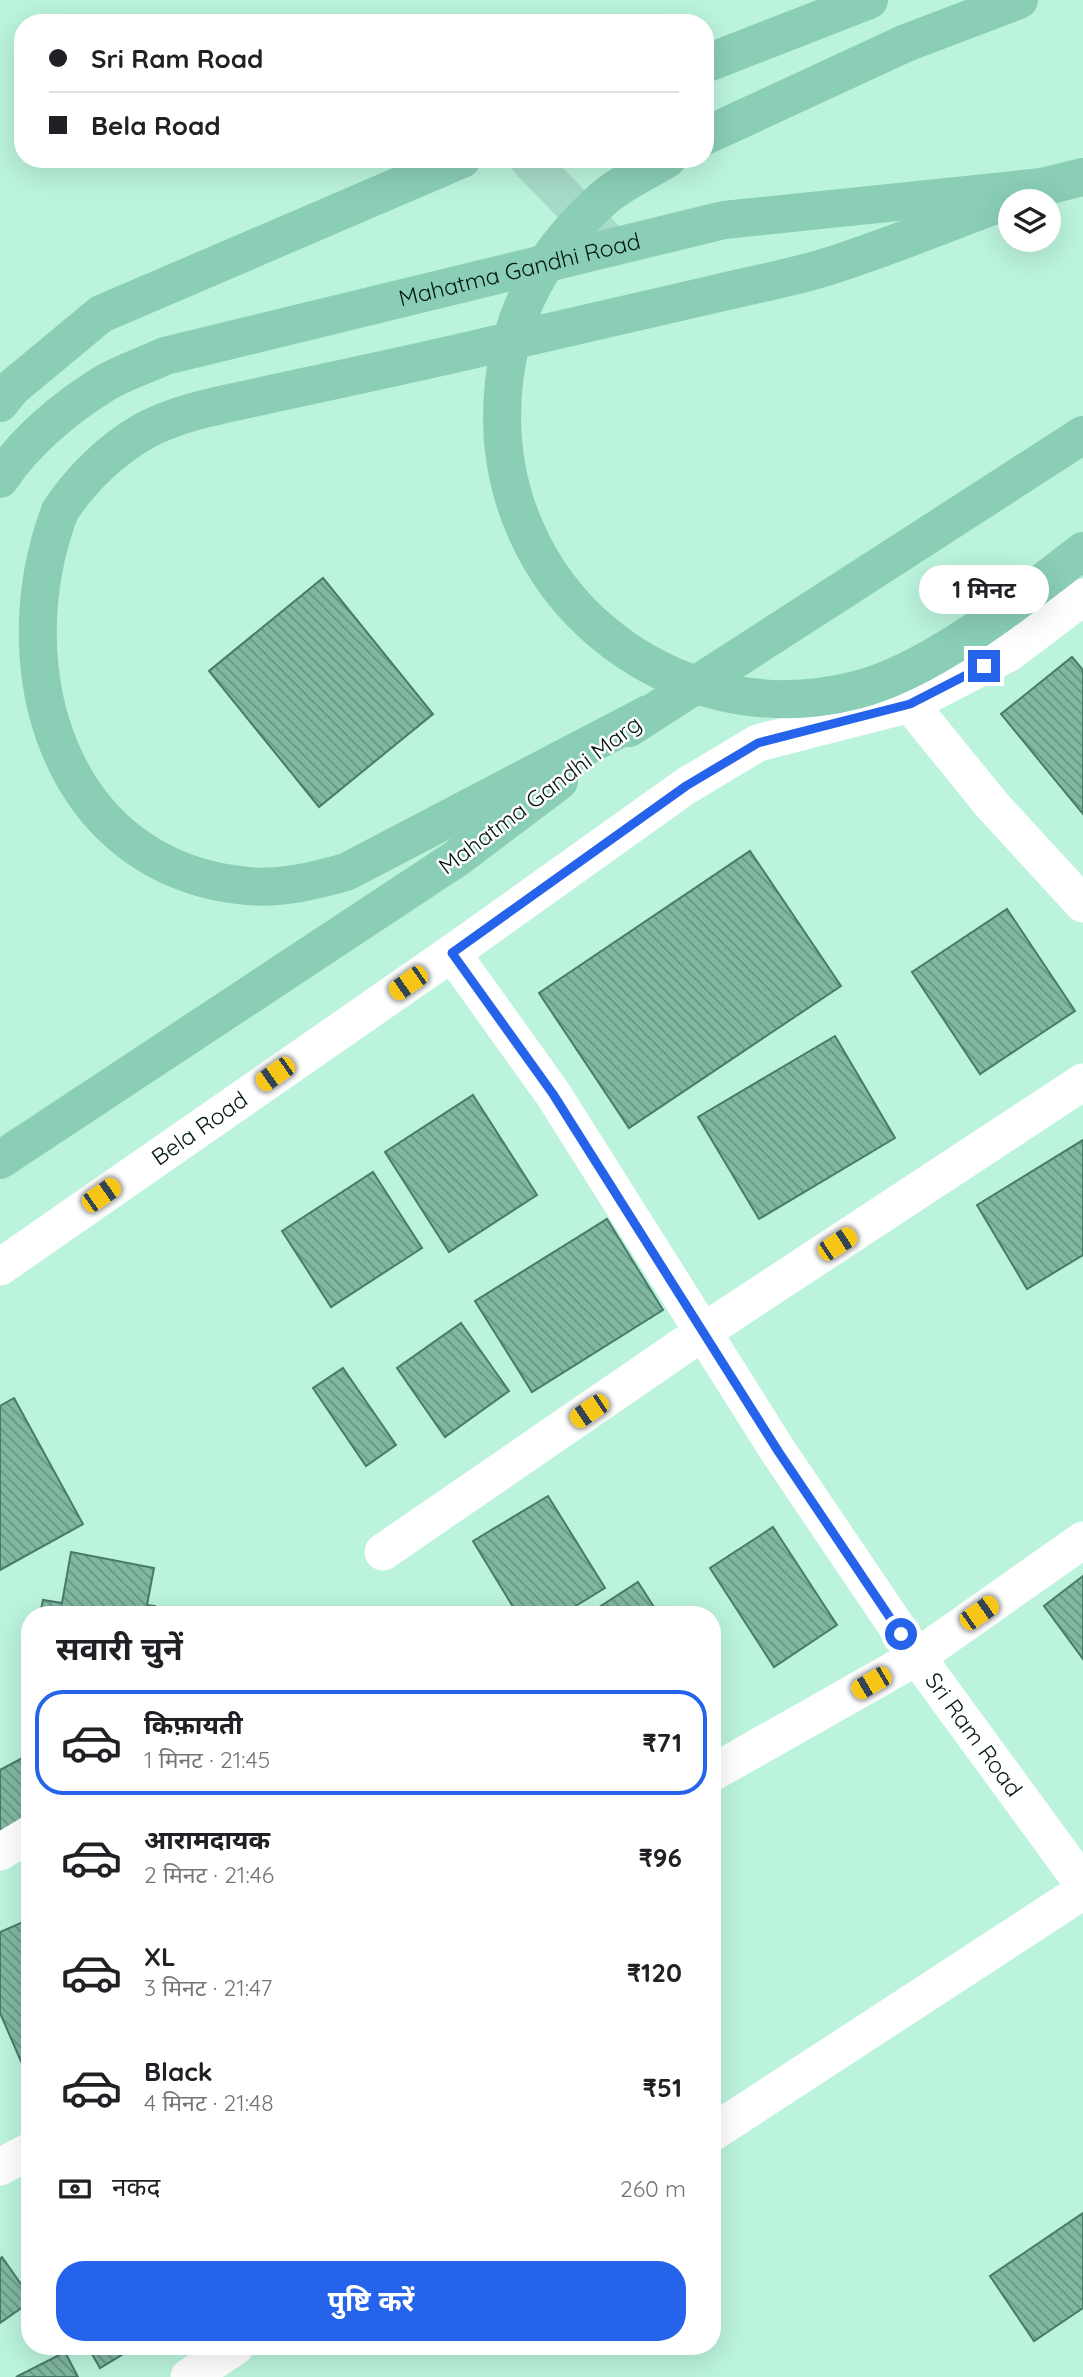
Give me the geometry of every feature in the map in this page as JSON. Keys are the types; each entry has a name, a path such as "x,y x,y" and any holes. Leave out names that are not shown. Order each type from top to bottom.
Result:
{"highway":[{"path":"714,60 869,0"},
{"path":"714,132 905,43 1019,0"},
{"path":"0,403 12,388 101,314 441,168"},
{"path":"652,168 607,196 570,231 534,285 518,320 505,369 501,421 506,472 521,521 544,567 575,608 613,643 657,670 681,680 705,689 756,699 807,699 858,690 906,672 996,615 1083,551"},
{"name":"Mahatma Gandhi Road","path":"0,479 52,421 106,383 165,356 724,220 1042,187 1083,177"},
{"path":"649,714 346,872 300,884 251,887 204,880 158,863 117,838 81,806 53,766 33,722 22,674 20,626 28,579 46,533 72,493 106,458 145,431 190,412 463,352 822,268 1042,187"},
{"name":"Mahatma Gandhi Marg","path":"0,1160 457,859 649,714 1083,435"}],"main road":[{"path":"537,168 612,246"}],"street":[{"name":"Bela Road","path":"0,1267 452,953 686,786 758,743 910,704 1009,653 1083,597"},
{"path":"910,704 992,804 1083,904"},
{"name":"Sri Ram Road","path":"452,953 553,1094 778,1451 916,1657 1083,1884"},
{"path":"383,1552 703,1332 1083,1082"},
{"path":"721,1768 916,1657 1083,1540"},
{"path":"0,1852 21,1840"},
{"path":"721,2127 1083,1891"},
{"path":"0,2167 21,2156"},
{"path":"189,2377 223,2355"}],"building":[{"path":"323,578 433,714 319,807 209,671"},
{"path":"1072,657 1083,670 1083,814 1001,714"},
{"path":"750,851 841,986 629,1128 539,993"},
{"path":"1007,909 1075,1011 980,1074 912,972"},
{"path":"835,1036 895,1138 759,1219 698,1117"},
{"path":"473,1095 537,1195 449,1252 385,1152"},
{"path":"1083,1140 1083,1255 1027,1289 977,1205"},
{"path":"373,1172 422,1248 331,1307 282,1231"},
{"path":"607,1219 663,1310 532,1392 475,1301"},
{"path":"461,1323 509,1391 445,1437 397,1368"},
{"path":"343,1368 396,1445 366,1466 313,1388"},
{"path":"14,1398 83,1524 0,1570 0,1406"},
{"path":"548,1496 605,1588 576,1606 513,1606 473,1541"},
{"path":"773,1527 837,1625 774,1667 710,1568"},
{"path":"71,1552 154,1568 147,1605 155,1606 42,1606 43,1600 62,1603"},
{"path":"1083,1576 1083,1659 1044,1606"},
{"path":"638,1582 653,1606 601,1606"},
{"path":"21,1759 21,1826 0,1837 0,1770"},
{"path":"21,1923 21,2061 0,2013 0,1932"},
{"path":"1083,2213 1083,2308 1034,2341 990,2276"},
{"path":"2,2257 21,2284 21,2308 0,2323"},
{"path":"59,2355 67,2355 78,2377 16,2377"},
{"path":"93,2355 122,2355 100,2368"}],"route":[{"path":"901,1634 778,1451 553,1094 452,953 686,786 758,743 910,704 984,666"}]}
